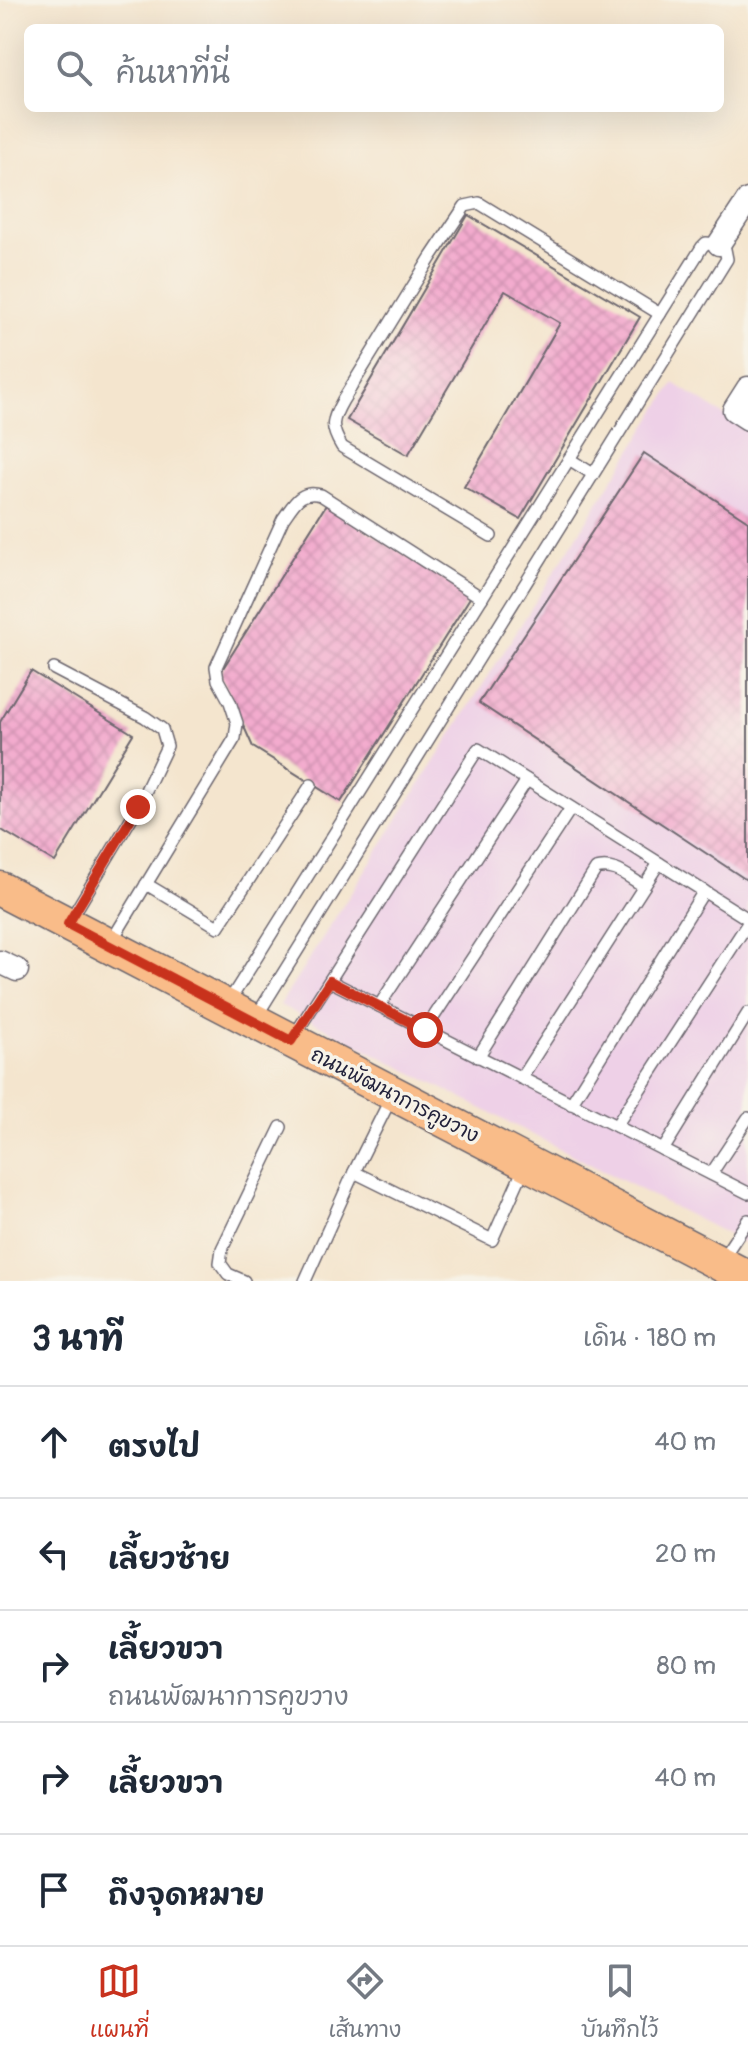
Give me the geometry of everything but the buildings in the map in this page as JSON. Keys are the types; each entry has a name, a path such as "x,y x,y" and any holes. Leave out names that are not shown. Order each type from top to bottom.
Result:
{"main road":[{"name":"ถนนพัฒนาการคูขวาง","path":"0,889 734,1271"}],"street":[{"path":"719,244 748,200"},
{"path":"748,388 734,410 748,419"}],"lane":[{"path":"491,536 342,447 332,431 334,415 465,206 479,203 660,314"},
{"path":"706,243 719,244 725,249 727,259 593,474 239,1014 482,598 702,247 706,243"},
{"path":"569,459 593,474"},
{"path":"109,946 235,738 237,723 218,680 216,667 283,519 302,494 321,495 482,598"},
{"path":"54,669 145,717 162,729 167,746 138,807 68,924"},
{"path":"291,1041 478,749 748,921 616,1126"},
{"path":"379,1006 527,780"},
{"path":"146,884 218,927 311,785"},
{"path":"425,1030 571,808"},
{"path":"521,1078 659,863"},
{"path":"478,1057 596,869 611,867 644,886"},
{"path":"571,1104 704,891"},
{"path":"330,981 748,1193"},
{"path":"663,1150 748,1013"},
{"path":"305,1281 393,1094"},
{"path":"711,1174 748,1118"},
{"path":"244,1281 228,1274 220,1263 222,1249 281,1127"},
{"path":"354,1172 492,1240 526,1163"},
{"path":"734,1271 748,1220"}],"shaded area":[{"path":"674,383 748,431 748,1245 280,1005"}],"route":[{"path":"138,807 68,924 291,1041 330,981 425,1030"}]}
